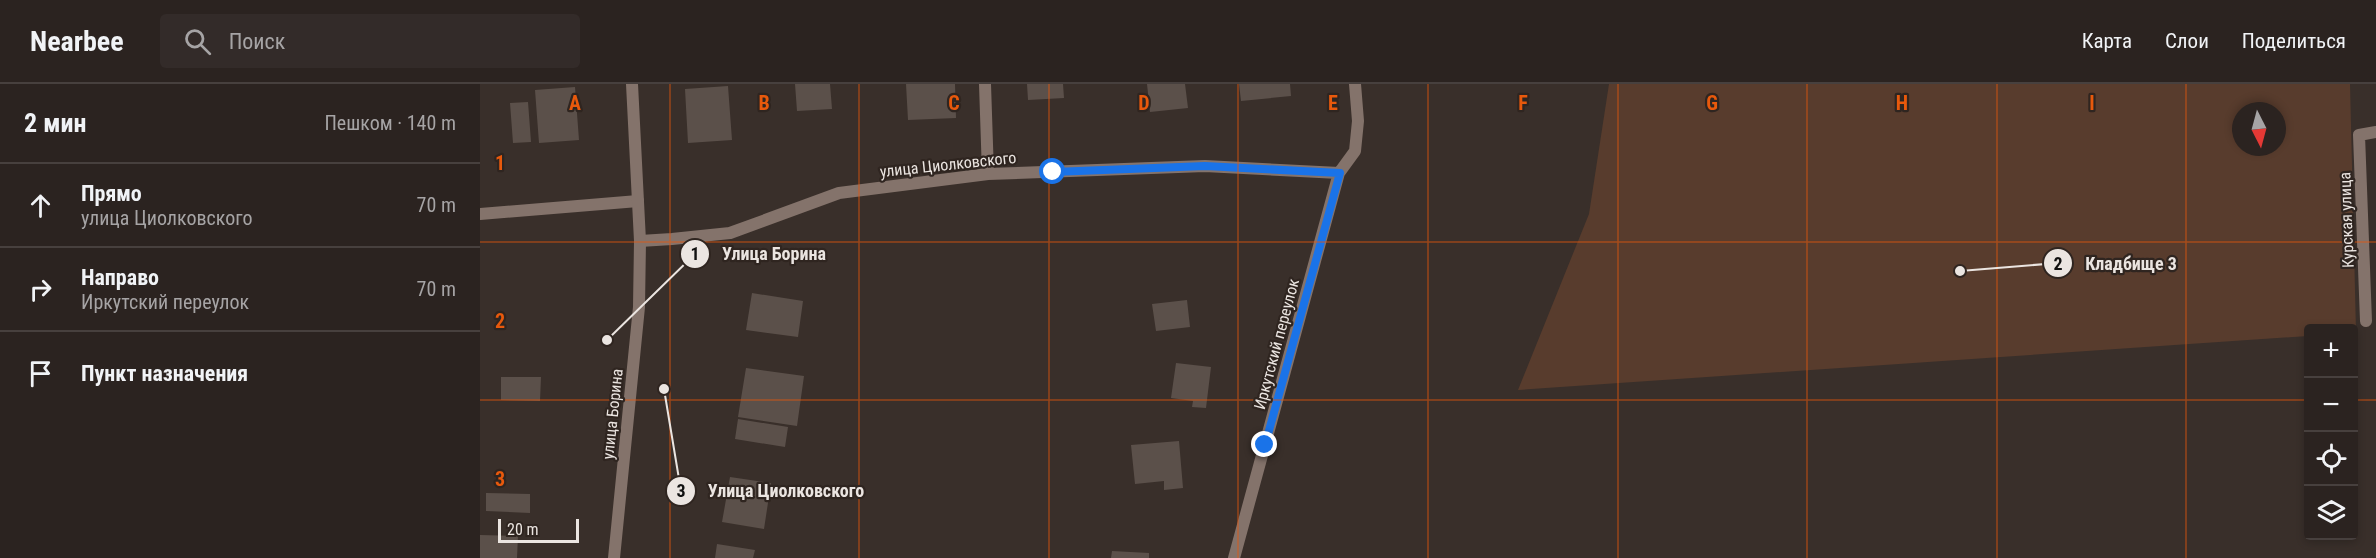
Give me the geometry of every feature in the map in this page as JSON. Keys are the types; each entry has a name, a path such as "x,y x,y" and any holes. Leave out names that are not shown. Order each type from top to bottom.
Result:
{"street":[{"name":"улица Борина","path":"614,558 639,307 640,241 632,84"},
{"path":"985,84 988,174"},
{"name":"Иркутский переулок","path":"1234,558 1340,173 1355,152 1358,121 1355,84"},
{"name":"Курская улица","path":"2366,321 2359,135 2376,132"},
{"name":"улица Циолковского","path":"640,241 672,240 730,232 839,193 988,174 1205,166 1340,173"},
{"path":"480,214 638,201"}],"shaded area":[{"path":"1609,84 2350,84 2356,324 2304,324 2304,336 1518,390 1589,214"}],"building":[{"path":"795,84 830,84 832,109 797,111"},
{"path":"906,84 955,84 956,118 908,120"},
{"path":"1027,84 1063,84 1064,98 1028,100"},
{"path":"1147,84 1185,84 1188,108 1150,112"},
{"path":"1239,84 1290,84 1291,96 1241,101"},
{"path":"728,86 732,140 688,143 685,89"},
{"path":"575,87 579,140 539,143 535,90"},
{"path":"528,102 531,142 513,143 510,103"},
{"path":"752,293 803,301 798,337 746,330"},
{"path":"1187,300 1190,327 1156,331 1152,304"},
{"path":"1176,363 1211,367 1206,408 1192,407 1193,401 1171,398"},
{"path":"746,368 804,376 797,426 738,417"},
{"path":"501,377 541,377 540,401 501,400"},
{"path":"738,419 788,427 785,447 735,439"},
{"path":"1179,441 1183,488 1164,490 1164,481 1135,484 1131,445"},
{"path":"730,477 771,483 764,529 722,522"},
{"path":"486,493 530,494 530,513 486,511"},
{"path":"480,535 518,536 517,558 480,558"},
{"path":"717,544 755,550 753,558 715,558"},
{"path":"1112,551 1149,553 1149,558 1111,558"}],"place":[{"name":"Кладбище 3","path":"1960,271"},
{"name":"Улица Борина","path":"607,340"},
{"name":"Улица Циолковского","path":"664,389"}],"route":[{"path":"1053,172 1205,166 1340,173 1265,445"}]}
